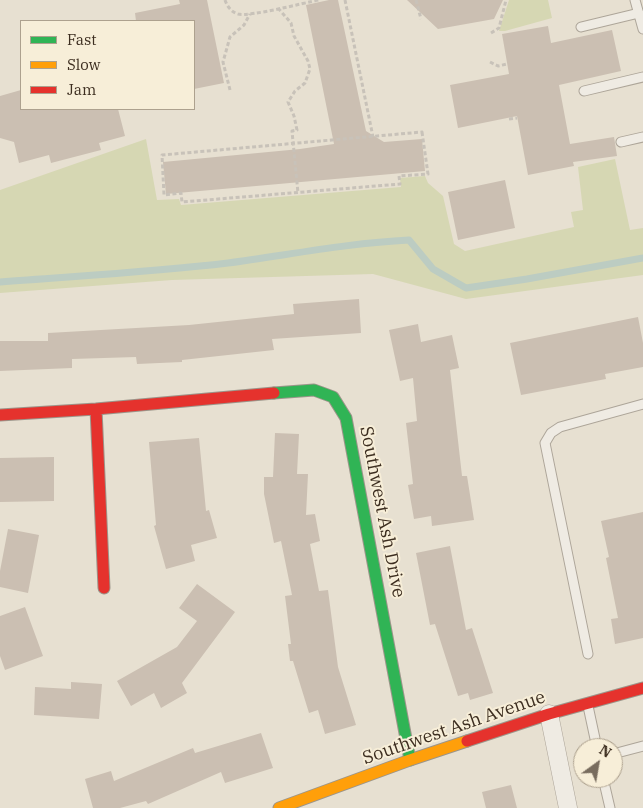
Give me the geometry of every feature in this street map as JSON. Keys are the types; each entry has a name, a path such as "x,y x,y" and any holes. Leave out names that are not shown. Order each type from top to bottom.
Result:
{"street":[{"name":"Southwest Ash Drive","path":"0,415 96,409 314,390 333,397 346,418 410,760"},
{"path":"96,409 104,588"},
{"name":"Southwest Ash Avenue","path":"279,808 410,760 550,714 643,688"},
{"path":"550,714 568,808"}],"lane":[{"path":"635,0 643,29"},
{"path":"581,27 638,13"},
{"path":"584,91 643,77"},
{"path":"621,142 643,137"},
{"path":"588,654 545,444 550,433 560,427 643,404"},
{"path":"587,703 595,738"},
{"path":"623,751 643,746"},
{"path":"605,788 610,808"}],"path":[{"path":"225,0 227,6 238,14 250,14 319,0"},
{"path":"345,0 373,137"},
{"path":"416,0 421,19"},
{"path":"491,33 499,28 506,0"},
{"path":"278,8 291,23 294,36 308,61 310,69 305,83 294,91 288,102 297,130 292,131 298,193"},
{"path":"230,90 223,62 230,37 244,24 250,14"},
{"path":"490,62 498,66 507,64"},
{"path":"509,119 517,118"},
{"path":"422,132 428,174 399,176 400,184 298,193 182,202 181,194 164,195 162,155 373,137 422,132"}],"green space":[{"path":"509,0 548,0 552,18 499,31"},
{"path":"146,139 157,200 179,199 181,205 401,187 400,178 425,176 428,183 443,196 454,244 465,251 574,227 571,212 583,210 578,167 615,159 630,230 643,228 643,275 466,299 373,274 172,280 0,293 0,190"}],"building":[{"path":"179,0 207,0 224,83 195,89 195,20 136,20 135,13 180,4"},
{"path":"338,0 366,131 384,142 422,139 425,171 166,194 163,162 334,144 306,5"},
{"path":"407,0 503,0 494,19 438,29"},
{"path":"548,26 551,43 612,30 621,71 559,85 570,144 614,137 617,156 573,162 574,166 528,175 517,116 458,128 450,85 509,74 502,34"},
{"path":"20,90 20,110 118,110 125,136 99,143 101,150 51,163 49,155 19,163 14,142 0,138 0,96"},
{"path":"505,180 515,228 458,240 448,192"},
{"path":"359,299 361,333 272,339 274,350 182,360 182,362 137,364 136,357 72,359 72,368 0,371 0,341 48,341 48,333 189,325 294,314 293,304"},
{"path":"638,317 643,343 643,367 605,374 606,379 521,395 510,343"},
{"path":"418,324 421,342 452,335 459,368 450,370 462,476 467,476 474,520 432,526 431,516 414,519 408,485 413,484 406,423 417,421 413,378 400,381 389,330"},
{"path":"275,433 299,434 297,474 308,474 306,515 315,514 320,541 310,544 319,591 328,590 338,667 356,725 325,734 318,710 309,713 293,661 290,661 288,644 291,644 285,596 292,595 281,541 274,543 264,494 264,477 273,477"},
{"path":"199,438 206,511 209,510 217,538 191,545 195,561 166,569 154,526 156,525 149,442"},
{"path":"54,457 54,501 0,502 0,458"},
{"path":"643,512 643,638 615,644 611,619 618,618 606,558 609,557 601,521"},
{"path":"8,529 39,535 28,593 0,587 0,571"},
{"path":"450,546 466,630 472,628 493,693 470,700 468,693 458,696 435,624 430,625 416,553"},
{"path":"197,584 235,612 182,683 187,693 161,708 154,693 131,706 117,681 177,647 197,621 179,608"},
{"path":"25,607 43,656 5,670 0,656 0,616"},
{"path":"71,682 102,684 99,719 34,715 35,687 71,689"},
{"path":"261,733 273,768 225,783 221,772 148,804 146,801 120,808 93,808 85,779 111,771 114,781 193,748 195,753"},
{"path":"511,785 517,808 486,808 482,792"}],"waterway":[{"path":"0,282 200,266 341,246 409,240 433,269 466,288 643,258"}],"traffic: fast":[{"path":"274,393 314,390 333,397 346,418 410,760"}],"traffic: slow":[{"path":"279,808 467,741"}],"traffic: jam":[{"path":"0,415 96,409 274,393"},
{"path":"96,409 104,588"},
{"path":"467,741 549,714 643,688"}]}
